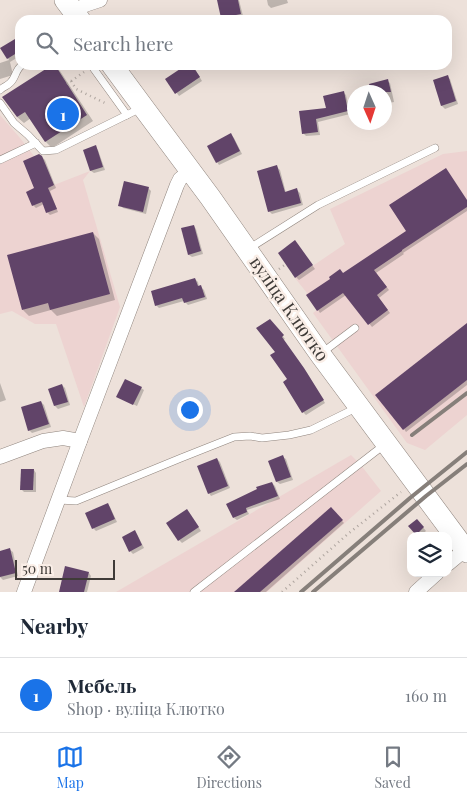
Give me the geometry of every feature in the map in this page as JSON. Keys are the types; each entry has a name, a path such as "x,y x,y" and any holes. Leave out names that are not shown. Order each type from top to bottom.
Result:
{"main road":[{"name":"вуліца Клютко","path":"114,70 135,111 191,170 320,354 466,550"}],"street":[{"path":"73,11 100,0"},
{"path":"24,592 176,184 191,170"},
{"path":"0,457 43,441 63,438 80,441"},
{"path":"452,561 466,550"},
{"path":"416,592 433,577"}],"lane":[{"path":"0,90 12,82 16,70"},
{"path":"0,103 14,123 43,151 56,150 135,111 96,70"},
{"path":"0,160 36,143"},
{"path":"247,250 318,205 434,148"},
{"path":"320,354 355,328"},
{"path":"59,500 76,501 234,437 250,436 262,438 311,430 359,406"},
{"path":"194,592 387,444"}],"path":[{"path":"67,84 85,72"},
{"path":"71,81 76,89 108,104 102,96"},
{"path":"282,592 349,533 404,490"}],"shaded area":[{"path":"0,115 36,160 43,158 54,185 90,171 83,180 120,307 84,407 56,324 35,324 12,311 0,314"},
{"path":"467,151 467,415 425,450 407,443 313,313 317,310 295,278 345,244 330,209 443,154"},
{"path":"351,455 381,491 267,592 116,592"}],"building":[{"path":"217,0 238,0 241,14 220,15"},
{"path":"15,39 15,54 7,59 0,48"},
{"path":"44,70 58,70 87,115 45,142 25,112 17,117 2,97"},
{"path":"178,70 195,70 200,77 175,94 165,79"},
{"path":"448,75 456,101 441,106 433,80"},
{"path":"388,79 389,85 369,85"},
{"path":"344,91 347,111 316,119 318,132 302,134 299,111 326,108 323,96"},
{"path":"231,133 240,151 216,163 207,146"},
{"path":"96,145 103,167 90,171 83,150"},
{"path":"39,154 42,156 54,185 48,188 57,209 46,213 42,202 32,206 26,192 34,188 23,161"},
{"path":"277,165 285,192 297,188 301,203 268,212 257,171"},
{"path":"446,168 467,200 467,207 374,270 387,287 377,295 388,310 368,325 343,293 317,311 306,295 330,279 329,277 340,269 343,273 406,231 389,205"},
{"path":"124,181 149,187 143,212 118,206"},
{"path":"194,225 201,251 188,255 181,228"},
{"path":"93,232 110,294 50,310 48,303 22,310 7,255"},
{"path":"295,240 313,265 295,278 278,253"},
{"path":"195,278 198,286 201,285 205,297 184,303 182,298 155,306 151,291"},
{"path":"270,319 284,335 282,337 324,400 302,413 283,382 287,379 270,355 275,352 256,328"},
{"path":"467,323 467,380 403,430 375,395"},
{"path":"125,379 142,387 133,405 116,397"},
{"path":"62,384 68,402 54,406 48,389"},
{"path":"41,401 49,424 28,431 21,407"},
{"path":"283,455 291,477 276,482 268,461"},
{"path":"217,458 228,486 208,494 197,466"},
{"path":"21,469 34,469 33,490 20,490"},
{"path":"272,482 278,496 246,508 247,512 233,518 226,504 257,489 256,487"},
{"path":"108,503 115,519 92,529 85,513"},
{"path":"331,507 343,520 260,592 234,592"},
{"path":"187,509 199,527 178,541 166,523"},
{"path":"417,519 424,527 419,532 413,532 408,526"},
{"path":"135,530 142,545 129,552 122,537"},
{"path":"10,548 16,573 0,577 0,551"},
{"path":"65,566 89,572 84,592 59,592"}],"railway":[{"path":"412,435 467,393"},
{"path":"301,592 410,498 467,452"},
{"path":"313,592 426,496 467,464"}],"place":[{"name":"Мебель","path":"63,114"}]}
